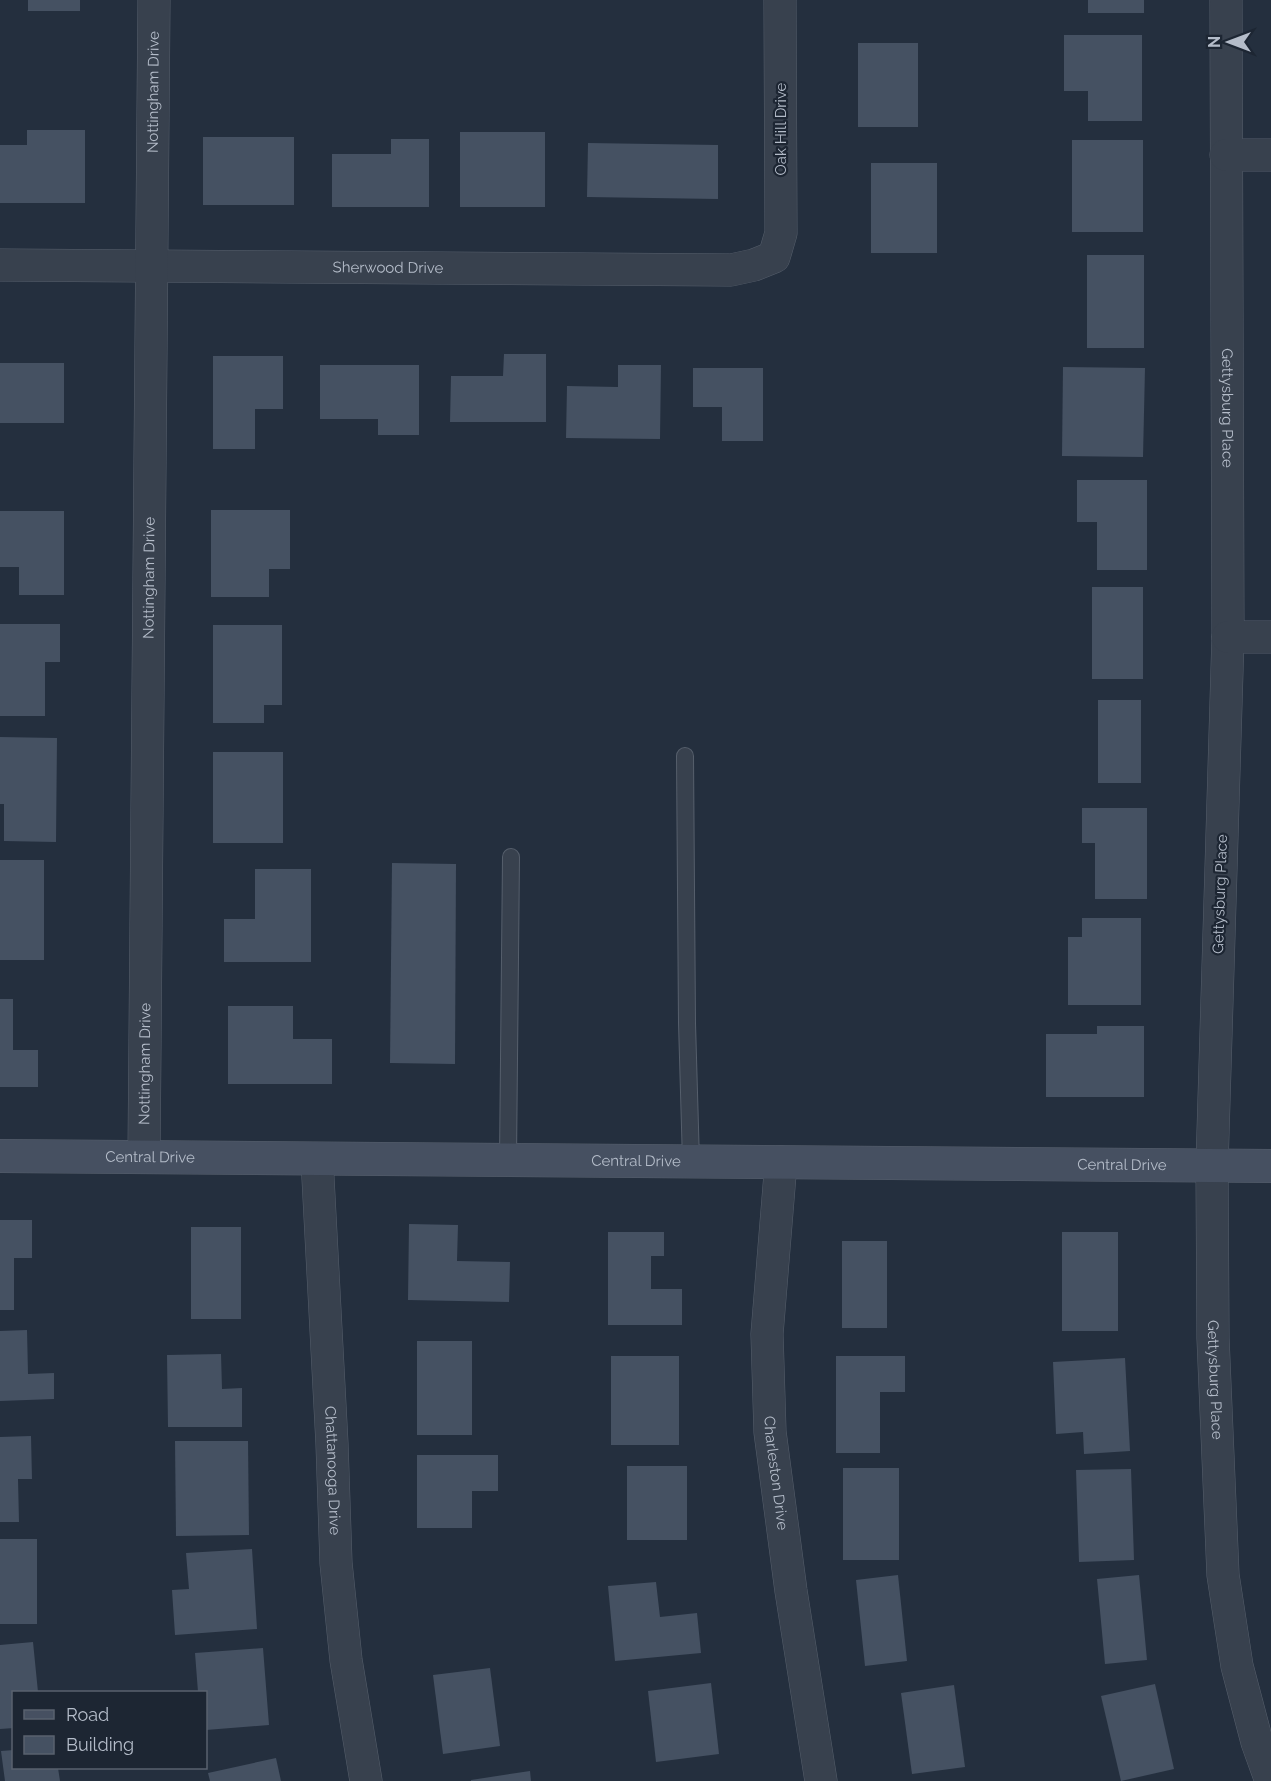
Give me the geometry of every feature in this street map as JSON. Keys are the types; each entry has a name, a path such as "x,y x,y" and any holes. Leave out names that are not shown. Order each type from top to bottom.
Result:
{"main road":[{"name":"Central Drive","path":"0,1156 1271,1166"}],"street":[{"name":"Nottingham Drive","path":"144,1157 154,0"},
{"name":"Oak Hill Drive","path":"774,257 781,233 780,0"},
{"name":"Gettysburg Place","path":"1226,0 1228,637 1212,1166 1213,1338 1222,1575 1237,1666 1270,1781"},
{"path":"1226,155 1271,155"},
{"name":"Sherwood Drive","path":"0,265 731,270 754,265 774,257"},
{"path":"1228,637 1271,637"},
{"name":"Chattanooga Drive","path":"317,1159 336,1563 346,1660 366,1781"},
{"name":"Charleston Drive","path":"781,1162 767,1334 770,1432 791,1591 821,1781"}],"lane":[{"path":"685,756 687,1023 691,1162"},
{"path":"508,1160 511,856"}],"building":[{"path":"28,0 80,0 80,11 28,11"},
{"path":"1088,0 1144,0 1144,13 1088,13"},
{"path":"1064,35 1142,35 1142,121 1088,121 1088,91 1064,91"},
{"path":"858,43 918,43 918,127 858,127"},
{"path":"27,130 85,130 85,203 0,203 0,145 27,145"},
{"path":"460,132 545,132 545,207 460,207"},
{"path":"203,137 294,137 294,205 203,205"},
{"path":"391,139 429,139 429,207 332,207 332,154 391,154"},
{"path":"1072,140 1143,140 1143,232 1072,232"},
{"path":"588,143 718,145 718,199 587,197"},
{"path":"871,163 937,163 937,253 871,253"},
{"path":"1087,255 1144,255 1144,348 1087,348"},
{"path":"504,354 546,354 546,422 450,422 451,376 503,376"},
{"path":"213,356 283,356 283,409 255,409 255,449 213,449"},
{"path":"0,363 64,363 64,423 0,423"},
{"path":"320,365 419,365 419,435 378,435 378,419 320,419"},
{"path":"618,365 661,365 660,439 566,438 567,386 618,387"},
{"path":"1063,367 1145,368 1143,457 1062,456"},
{"path":"693,368 763,368 763,441 722,441 722,407 693,407"},
{"path":"1077,480 1147,480 1147,570 1097,570 1097,522 1077,522"},
{"path":"211,510 290,510 290,569 269,569 269,597 211,597"},
{"path":"0,511 64,511 64,595 19,595 19,567 0,567"},
{"path":"1092,587 1143,587 1143,679 1092,679"},
{"path":"0,624 60,624 60,662 45,662 45,716 0,716"},
{"path":"213,625 282,625 282,705 264,705 264,723 213,723"},
{"path":"1098,700 1141,700 1141,783 1098,783"},
{"path":"0,737 57,738 56,842 4,841 4,804 0,804"},
{"path":"213,752 283,752 283,843 213,843"},
{"path":"1082,808 1147,808 1147,899 1095,899 1095,843 1082,843"},
{"path":"0,860 44,860 44,960 0,960"},
{"path":"392,863 456,864 455,1064 390,1063"},
{"path":"255,869 311,869 311,962 224,962 224,919 255,919"},
{"path":"1082,918 1141,918 1141,1005 1068,1005 1068,937 1082,937"},
{"path":"0,999 13,999 13,1050 38,1050 38,1087 0,1087"},
{"path":"228,1006 293,1006 293,1039 332,1039 332,1084 228,1084"},
{"path":"1097,1026 1144,1026 1144,1097 1046,1097 1046,1034 1097,1034"},
{"path":"0,1220 32,1220 32,1258 14,1258 14,1310 0,1310"},
{"path":"409,1224 458,1225 457,1261 510,1262 509,1302 408,1300"},
{"path":"191,1227 241,1227 241,1319 191,1319"},
{"path":"608,1232 664,1232 664,1256 651,1256 651,1289 682,1289 682,1325 608,1325"},
{"path":"1062,1232 1118,1232 1118,1331 1062,1331"},
{"path":"842,1241 887,1241 887,1328 842,1328"},
{"path":"27,1330 28,1374 54,1373 54,1399 0,1401 0,1331"},
{"path":"417,1341 472,1341 472,1435 417,1435"},
{"path":"221,1354 222,1389 242,1388 242,1427 168,1427 167,1355"},
{"path":"611,1356 679,1356 679,1445 611,1445"},
{"path":"836,1356 905,1356 905,1392 880,1392 880,1453 836,1453"},
{"path":"1125,1358 1130,1451 1084,1454 1083,1432 1056,1434 1053,1362"},
{"path":"31,1436 32,1479 18,1479 19,1522 0,1522 0,1437"},
{"path":"175,1441 248,1441 249,1535 176,1536"},
{"path":"417,1455 498,1455 498,1491 472,1491 472,1528 417,1528"},
{"path":"627,1466 687,1466 687,1540 627,1540"},
{"path":"843,1468 899,1468 899,1560 843,1560"},
{"path":"1131,1469 1134,1560 1079,1562 1076,1470"},
{"path":"0,1539 37,1539 37,1624 0,1624"},
{"path":"252,1549 257,1629 175,1635 172,1590 189,1589 186,1553"},
{"path":"898,1575 907,1661 865,1666 856,1580"},
{"path":"1139,1575 1147,1660 1105,1664 1097,1579"},
{"path":"656,1582 660,1617 697,1613 701,1653 615,1661 608,1586"},
{"path":"33,1642 38,1691 12,1691 12,1728 0,1729 0,1645"},
{"path":"263,1648 269,1725 207,1730 207,1691 198,1691 195,1653"},
{"path":"490,1668 500,1746 443,1754 433,1675"},
{"path":"711,1683 719,1754 656,1762 648,1691"},
{"path":"1155,1684 1174,1769 1121,1781 1101,1696"},
{"path":"954,1685 965,1767 912,1774 901,1693"},
{"path":"12,1750 12,1769 58,1769 60,1781 5,1781 1,1751"},
{"path":"276,1758 281,1781 210,1781 208,1773"},
{"path":"530,1771 531,1781 471,1781 471,1780"}]}
